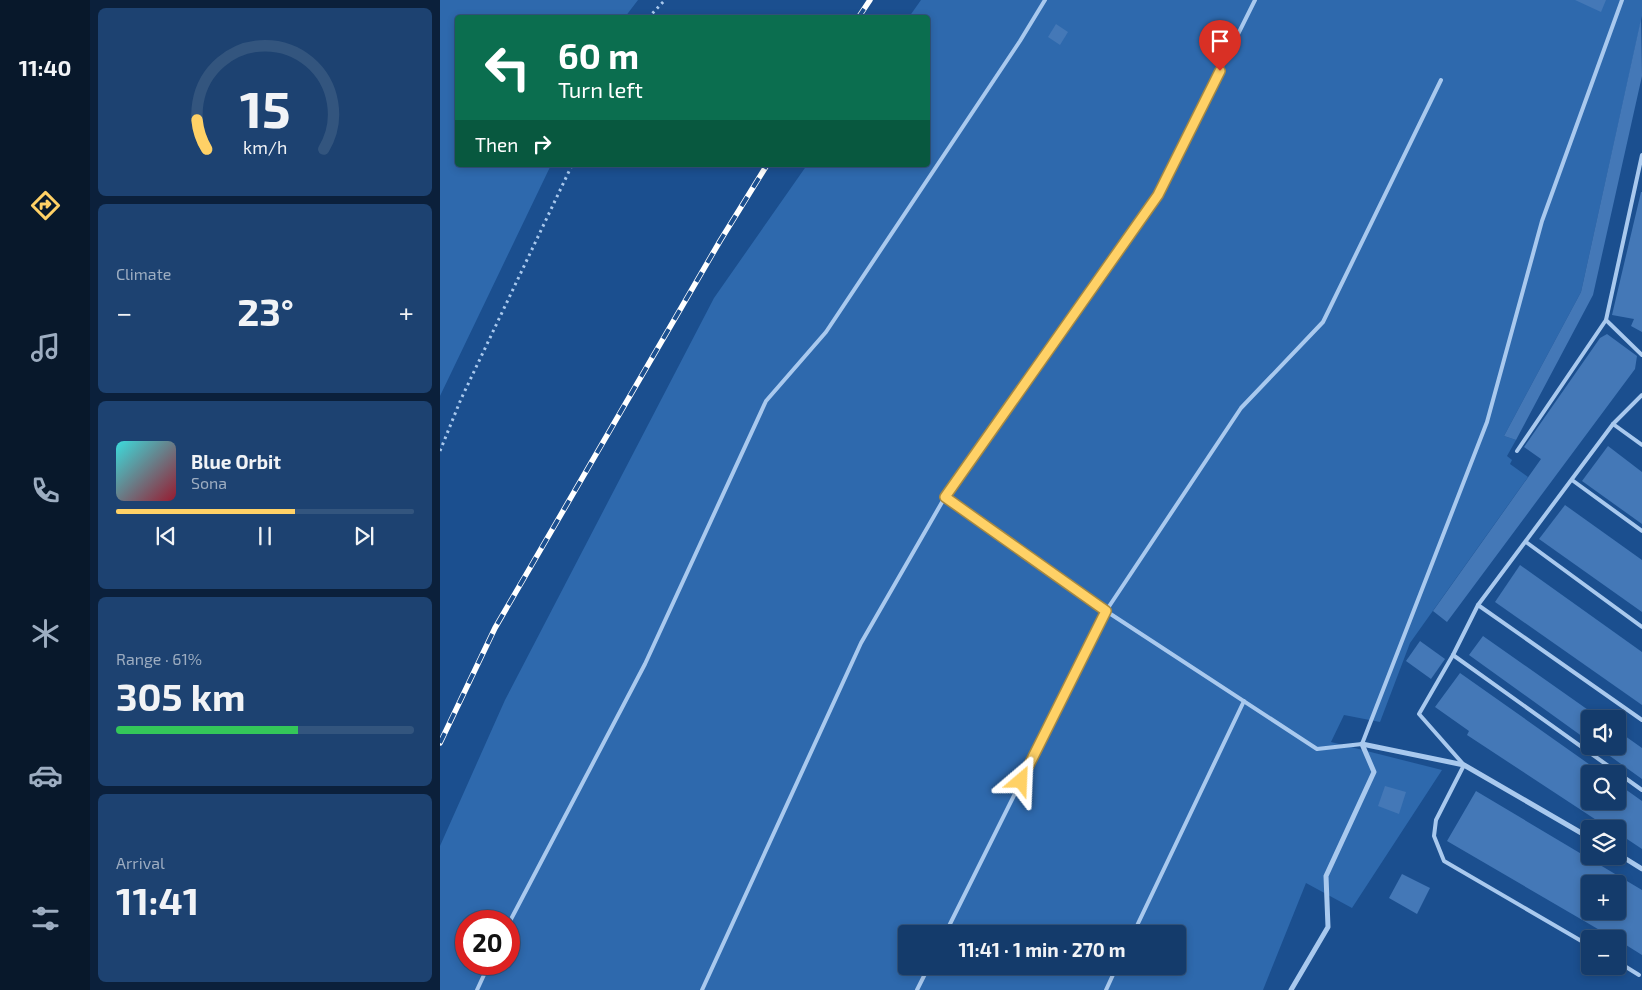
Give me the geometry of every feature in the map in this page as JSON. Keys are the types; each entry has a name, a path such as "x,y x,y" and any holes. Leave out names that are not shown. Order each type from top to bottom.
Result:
{"street":[{"path":"1362,744 1464,765 1581,833"},
{"path":"1291,990 1328,928 1326,876 1374,772 1362,744"},
{"path":"1626,859 1642,869"}],"lane":[{"path":"516,910 645,664 766,401 826,332 1014,50 1045,0"},
{"path":"702,990 861,643 945,497 1158,195 1254,0"},
{"path":"945,497 1106,611 1317,749 1362,744 1488,422 1542,221 1622,0"},
{"path":"949,925 1106,611 1241,408 1323,322 1441,80"},
{"path":"1517,451 1606,320 1642,155"},
{"path":"1606,320 1642,355"},
{"path":"1581,941 1444,860 1434,836 1436,820 1464,765 1419,714 1453,655 1478,605 1613,424 1642,395"},
{"path":"1613,424 1642,445"},
{"path":"1572,480 1642,531"},
{"path":"1526,542 1642,627"},
{"path":"1478,605 1642,720"},
{"path":"1453,655 1642,790"},
{"path":"1137,925 1244,701"},
{"path":"1626,967 1639,975"},
{"path":"477,990 484,975"},
{"path":"917,990 924,975"},
{"path":"1106,990 1114,975"}],"path":[{"path":"651,15 665,0"},
{"path":"440,451 461,399 571,167"}],"shaded area":[{"path":"440,0 638,0 627,15 455,15 455,167 550,167 440,396"},
{"path":"921,0 1642,0 1642,16 1581,292 1504,436 1516,440 1507,456 1512,460 1510,464 1528,477 1410,643 1380,722 1344,715 1331,742 1442,770 1352,908 1306,883 1263,990 440,990 440,846 505,700 714,298 806,167 930,167 930,15 910,15"}],"building":[{"path":"1575,0 1606,0 1601,12"},
{"path":"1641,19 1642,76 1593,295 1516,440 1504,436 1581,292"},
{"path":"1056,24 1068,32 1060,45 1048,37"},
{"path":"1641,192 1642,332 1631,326 1634,319 1612,315"},
{"path":"1607,334 1637,356 1635,369 1447,622 1433,611 1541,459 1524,447 1600,338"},
{"path":"1608,446 1642,472 1642,524 1582,481"},
{"path":"1565,505 1642,560 1642,612 1539,539"},
{"path":"1520,565 1642,652 1642,705 1495,602"},
{"path":"1483,636 1588,710 1581,710 1581,736 1469,655"},
{"path":"1420,641 1445,659 1431,679 1406,661"},
{"path":"1460,673 1590,765 1581,765 1581,810 1467,735 1469,731 1435,707"},
{"path":"1626,737 1642,748 1642,779 1626,768 1626,765 1622,765 1609,755 1626,755"},
{"path":"1385,786 1406,792 1399,814 1378,806"},
{"path":"1626,790 1642,801 1642,849 1626,838 1626,820 1596,820 1581,810 1626,810"},
{"path":"1476,791 1581,854 1581,865 1600,865 1617,875 1581,875 1581,919 1447,841"},
{"path":"1402,874 1430,888 1417,914 1389,898"},
{"path":"1626,880 1642,890 1642,955 1626,945 1626,930 1600,930 1582,920 1626,920"}],"railway":[{"path":"860,15 870,0"},
{"path":"440,743 495,628 720,241 766,167"}],"route":[{"path":"1021,781 1106,611 945,497 1158,195 1220,71"}]}
